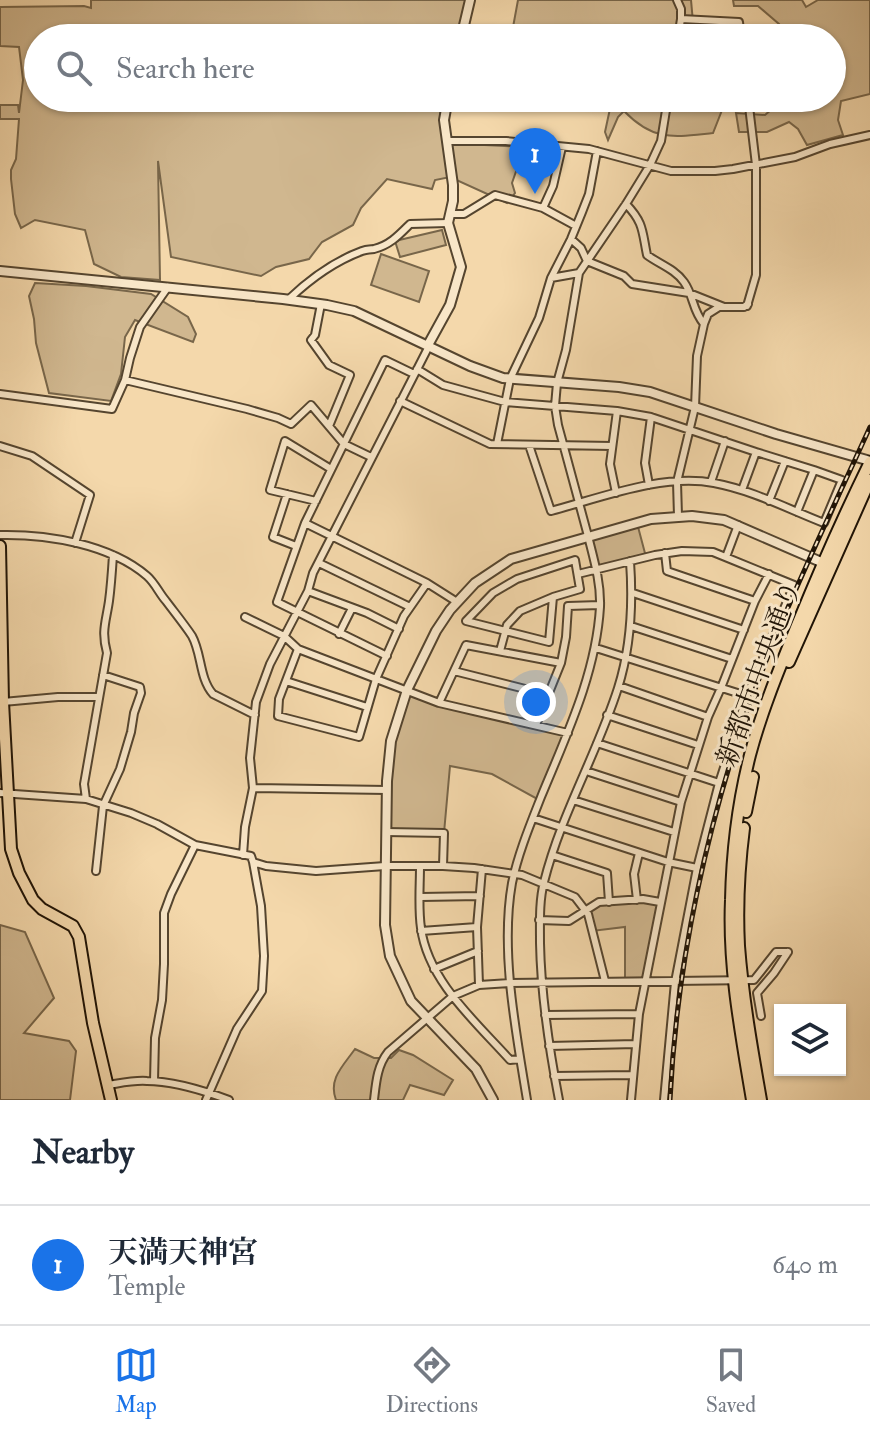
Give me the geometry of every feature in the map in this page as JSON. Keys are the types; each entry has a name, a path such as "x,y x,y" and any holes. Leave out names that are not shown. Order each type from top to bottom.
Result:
{"main road":[{"name":"新都市中央通り","path":"752,1100 738,980 740,874 756,757 786,668 870,462"},
{"name":"新都市中央通り","path":"827,564 870,480"},
{"path":"0,546 4,793 11,849 37,905 73,926 79,937 93,1023 111,1100"},
{"name":"新都市中央通り","path":"738,980 761,1100"}],"street":[{"path":"464,24 470,0"},
{"path":"677,0 681,9 680,24"},
{"path":"681,19 739,24"},
{"path":"243,855 253,788 250,758 256,702 262,685 308,591 313,573 450,305 461,267 449,219 453,185 445,112"},
{"path":"527,1100 510,983 512,886 533,818 587,679 596,648 600,605 597,569 555,406 557,383 579,273 650,165 661,141 666,112"},
{"path":"678,516 677,482 695,407 697,356 704,324 708,314 719,307 748,305 756,275 756,165 750,112"},
{"path":"447,141 506,141 562,147 597,151 671,171 715,171 795,157 830,144 870,135"},
{"path":"543,208 553,186 562,147"},
{"path":"497,444 510,379 539,318 551,278 589,194 597,151"},
{"path":"289,299 308,282 342,262 364,250 391,243 410,224 464,214 495,195 543,208 576,226"},
{"path":"626,204 644,232 647,255 684,281 696,315 704,324"},
{"path":"571,239 581,248 587,261 624,276 632,284 689,293 724,307"},
{"path":"0,271 321,304 361,314 470,366 510,379 639,390 870,462"},
{"path":"551,278 579,273"},
{"path":"0,394 112,409 125,380 140,327 168,287"},
{"path":"321,304 315,335 311,340 329,365 350,375 329,426"},
{"path":"387,656 277,602 305,523 385,360 443,385 505,402 617,411 651,417 842,480 824,523 742,490 711,482 649,485 551,511 529,445"},
{"path":"125,380 247,409 291,424 311,405 344,444 371,457"},
{"path":"400,401 490,444 612,446"},
{"path":"616,493 610,464 617,411"},
{"path":"649,485 645,463 651,417"},
{"path":"316,501 270,490 285,441 331,469"},
{"path":"711,482 725,441"},
{"path":"0,446 32,456 90,495 75,543"},
{"path":"742,490 756,452"},
{"path":"769,501 785,461"},
{"path":"797,512 814,470"},
{"path":"287,494 273,537 296,546"},
{"path":"493,1100 476,1069 411,1001 390,956 385,925 387,790 391,741 407,690 436,631 475,583 511,559 651,519 678,516 724,520 827,564"},
{"path":"305,523 427,583 457,602"},
{"path":"726,557 738,525"},
{"path":"0,535 29,534 75,543 113,555 148,577 194,640 209,689 255,715"},
{"path":"578,574 665,553 713,552 794,585 747,696 719,783 697,868 675,982 664,1100"},
{"path":"665,553 667,571 755,601"},
{"path":"86,799 84,784 107,653 103,628 109,602 113,555"},
{"path":"500,651 505,632 507,625 520,611 553,597 580,589 575,560 517,579 493,593 466,621 505,632 549,642 553,597"},
{"path":"559,1100 541,983 539,920 543,885 562,827 619,686 631,626 633,593 630,561"},
{"path":"319,563 410,607"},
{"path":"631,1100 639,1014 681,802 708,717 769,574"},
{"path":"298,649 279,699 278,716 359,737 376,679 410,607 427,583"},
{"path":"308,591 367,613 399,629"},
{"path":"633,593 744,630"},
{"path":"536,725 561,663 568,606 600,605"},
{"path":"339,634 352,608"},
{"path":"245,617 284,636 298,649 439,703 568,733"},
{"path":"631,626 732,659"},
{"path":"439,703 466,645 561,663"},
{"path":"596,648 747,696"},
{"path":"454,671 549,695"},
{"path":"96,871 103,806 120,769 141,693 140,687 103,675"},
{"path":"286,681 367,707"},
{"path":"619,686 708,717"},
{"path":"3,702 99,697"},
{"path":"607,715 698,745"},
{"path":"597,743 719,783"},
{"path":"586,771 681,802"},
{"path":"253,788 387,790"},
{"path":"4,793 86,799 131,813 195,845 251,856 261,906 264,956 262,991 237,1029 208,1096"},
{"path":"573,800 674,832"},
{"path":"533,818 668,862 697,868"},
{"path":"386,832 444,833 443,866"},
{"path":"154,1081 155,1038 162,1000 164,913 195,845"},
{"path":"637,900 634,874 639,853"},
{"path":"552,855 607,873 609,902"},
{"path":"253,862 316,871 443,866 515,873 575,897 588,914 605,981"},
{"path":"420,866 421,931 434,969 453,996 510,1060 520,1059"},
{"path":"479,985 477,927 482,869"},
{"path":"421,897 480,896"},
{"path":"539,920 569,921 599,902 660,902"},
{"path":"421,931 477,927"},
{"path":"434,969 478,951"},
{"path":"374,1100 383,1059 453,996 479,985 754,980 776,952 788,952 757,993 761,1016"},
{"path":"545,1015 639,1014"},
{"path":"549,1046 636,1044"},
{"path":"554,1076 633,1075"},
{"path":"108,1085 154,1081 229,1100"}],"shaded area":[{"path":"91,0 467,0 461,24 24,24 24,112 441,112 444,143 547,148 553,151 545,163 536,164 531,153 521,157 512,183 515,193 507,203 450,177 435,180 432,189 387,179 361,208 353,225 322,242 309,259 276,267 261,276 171,257 158,161 160,280 121,277 94,264 85,230 35,220 21,228 15,214 11,179 19,119 0,119 0,105 18,105 19,113 23,80 19,47 0,46 0,7 91,8"},
{"path":"518,0 691,0 693,22 720,24 514,24"},
{"path":"733,0 802,0 806,7 818,0 870,0 870,94 846,100 846,24 779,24 758,6 734,6"},
{"path":"609,112 623,112 608,140 605,132"},
{"path":"625,112 721,112 713,133 665,135 655,133"},
{"path":"769,112 839,112 838,120 843,135 807,145 798,129 789,122 767,132 739,132 736,113 765,115"},
{"path":"442,230 446,245 400,257 395,241"},
{"path":"381,254 429,271 419,302 371,285"},
{"path":"35,283 151,294 188,317 196,334 193,342 135,320 125,337 121,374 111,401 49,393 36,343 29,296"},
{"path":"637,523 646,557 597,569 588,536"},
{"path":"407,690 439,703 568,733 541,801 492,774 450,766 444,833 386,832 391,741"},
{"path":"599,902 660,902 646,982 625,982 625,927 592,931 585,910"},
{"path":"0,925 25,932 54,998 24,1033 69,1041 76,1051 70,1100 0,1100"},
{"path":"355,1049 374,1058 391,1058 399,1050 413,1055 453,1080 444,1095 410,1085 403,1100 336,1100 335,1079"}],"railway":[{"path":"670,1100 684,962 702,870 725,780 768,656 870,427"}],"place":[{"name":"天満天神宮","path":"535,194"}]}
